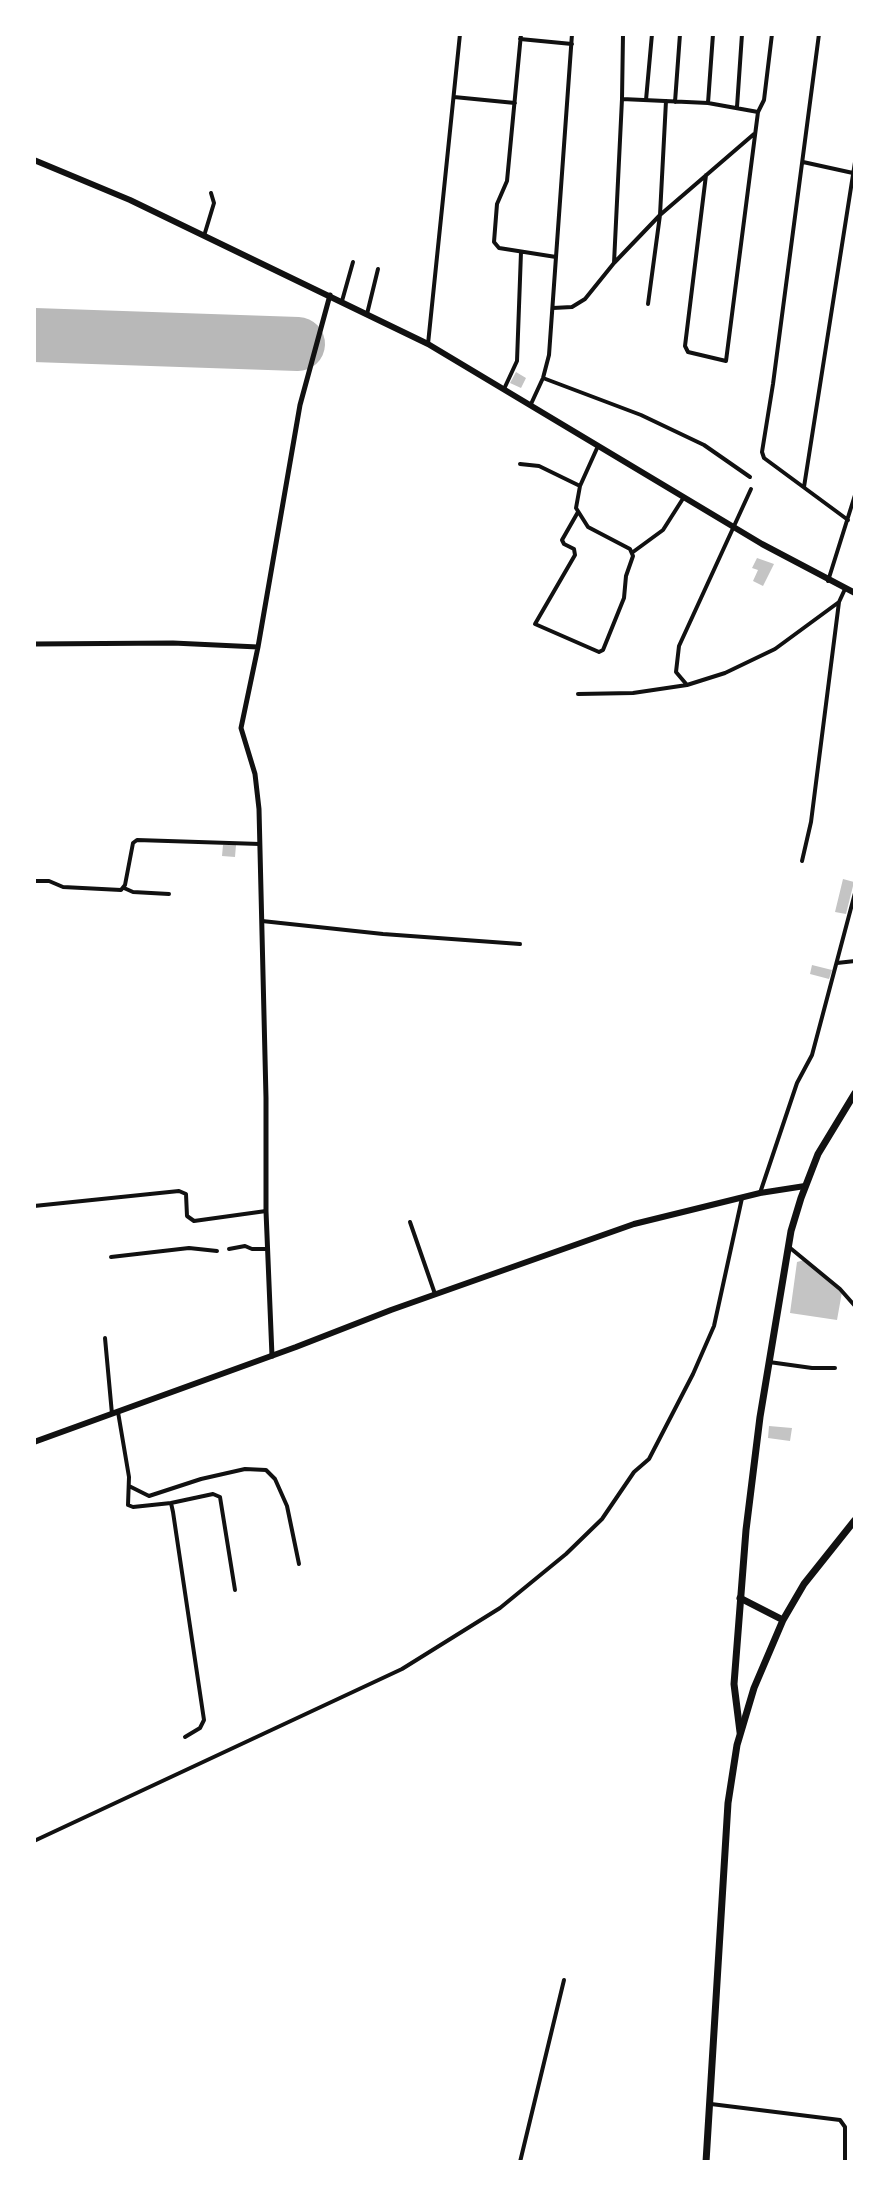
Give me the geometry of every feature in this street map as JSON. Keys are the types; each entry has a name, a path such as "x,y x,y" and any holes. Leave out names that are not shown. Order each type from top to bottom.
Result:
{"main road":[{"path":"34,160 130,200 428,344 828,581 855,593"},
{"path":"740,1732 734,1695 748,1506 789,1247 805,1186 824,1142 855,1093"},
{"path":"34,1442 634,1224 760,1193 805,1186"},
{"path":"706,2162 728,1803 740,1732 754,1688 783,1620 804,1584 855,1520"},
{"path":"740,1598 783,1620"}],"street":[{"path":"428,344 460,34"},
{"path":"531,404 549,355 572,34"},
{"path":"614,263 623,34"},
{"path":"646,100 652,34"},
{"path":"675,102 680,34"},
{"path":"708,103 713,34"},
{"path":"737,107 742,34"},
{"path":"706,175 685,346 688,352 723,362 728,359 758,112 764,100 772,34"},
{"path":"819,34 762,452 764,458 848,520"},
{"path":"556,257 499,248 494,242 497,204 507,181 521,36 572,44"},
{"path":"453,97 515,103"},
{"path":"622,99 708,103 758,112"},
{"path":"648,304 660,215 666,101"},
{"path":"553,308 572,307 579,303 660,215 756,133"},
{"path":"803,162 854,173"},
{"path":"804,487 855,162"},
{"path":"204,236 214,203 211,193"},
{"path":"504,389 517,361 521,252"},
{"path":"342,301 353,262"},
{"path":"367,314 378,269"},
{"path":"272,1356 266,1211 260,844 255,774 241,728 300,405 330,295"},
{"path":"543,378 641,415 704,445 750,477"},
{"path":"598,446 580,486 576,500 578,512 588,527 633,552"},
{"path":"520,464 539,466 580,486"},
{"path":"687,685 676,672 679,646 751,489"},
{"path":"828,581 855,495"},
{"path":"578,512 562,540 574,549 575,555 535,621 537,626 595,652 603,650 624,598 633,552 663,530 684,497"},
{"path":"802,861 811,822 839,602 845,589"},
{"path":"578,694 633,693 687,685 725,673 775,649 839,602"},
{"path":"34,644 173,643 258,647"},
{"path":"124,888 134,840 260,844"},
{"path":"34,881 49,881 63,887 124,888 133,892 169,894"},
{"path":"760,1193 797,1083 812,1055 855,893"},
{"path":"262,921 520,944"},
{"path":"837,963 855,961"},
{"path":"34,1206 179,1191 186,1194 187,1216 194,1221 266,1211"},
{"path":"34,1841 402,1669 500,1608 566,1554 602,1519 634,1472 649,1459 693,1374 714,1326 743,1197"},
{"path":"410,1222 435,1294"},
{"path":"229,1249 245,1246 267,1249"},
{"path":"789,1247 828,1278 855,1306"},
{"path":"111,1257 189,1248 217,1251"},
{"path":"105,1338 129,1486 127,1501 133,1507 213,1494 220,1497 235,1590"},
{"path":"769,1362 835,1368"},
{"path":"129,1486 149,1496 245,1469 266,1470 275,1479 287,1506 299,1564"},
{"path":"171,1503 204,1720 200,1728 185,1737"},
{"path":"520,2162 564,1980"},
{"path":"709,2103 840,2120 845,2127 845,2161 855,2159"}],"building":[{"path":"516,372 526,378 521,388 510,383"},
{"path":"757,558 774,564 763,586 753,581 758,570 752,568"},
{"path":"223,845 236,845 235,857 222,856"},
{"path":"843,879 854,882 846,914 835,912"},
{"path":"812,965 832,970 829,979 810,974"},
{"path":"804,1260 842,1292 837,1320 790,1313 797,1262"},
{"path":"769,1426 792,1428 790,1441 768,1438"}],"runway":[{"path":"34,335 298,344"}]}
